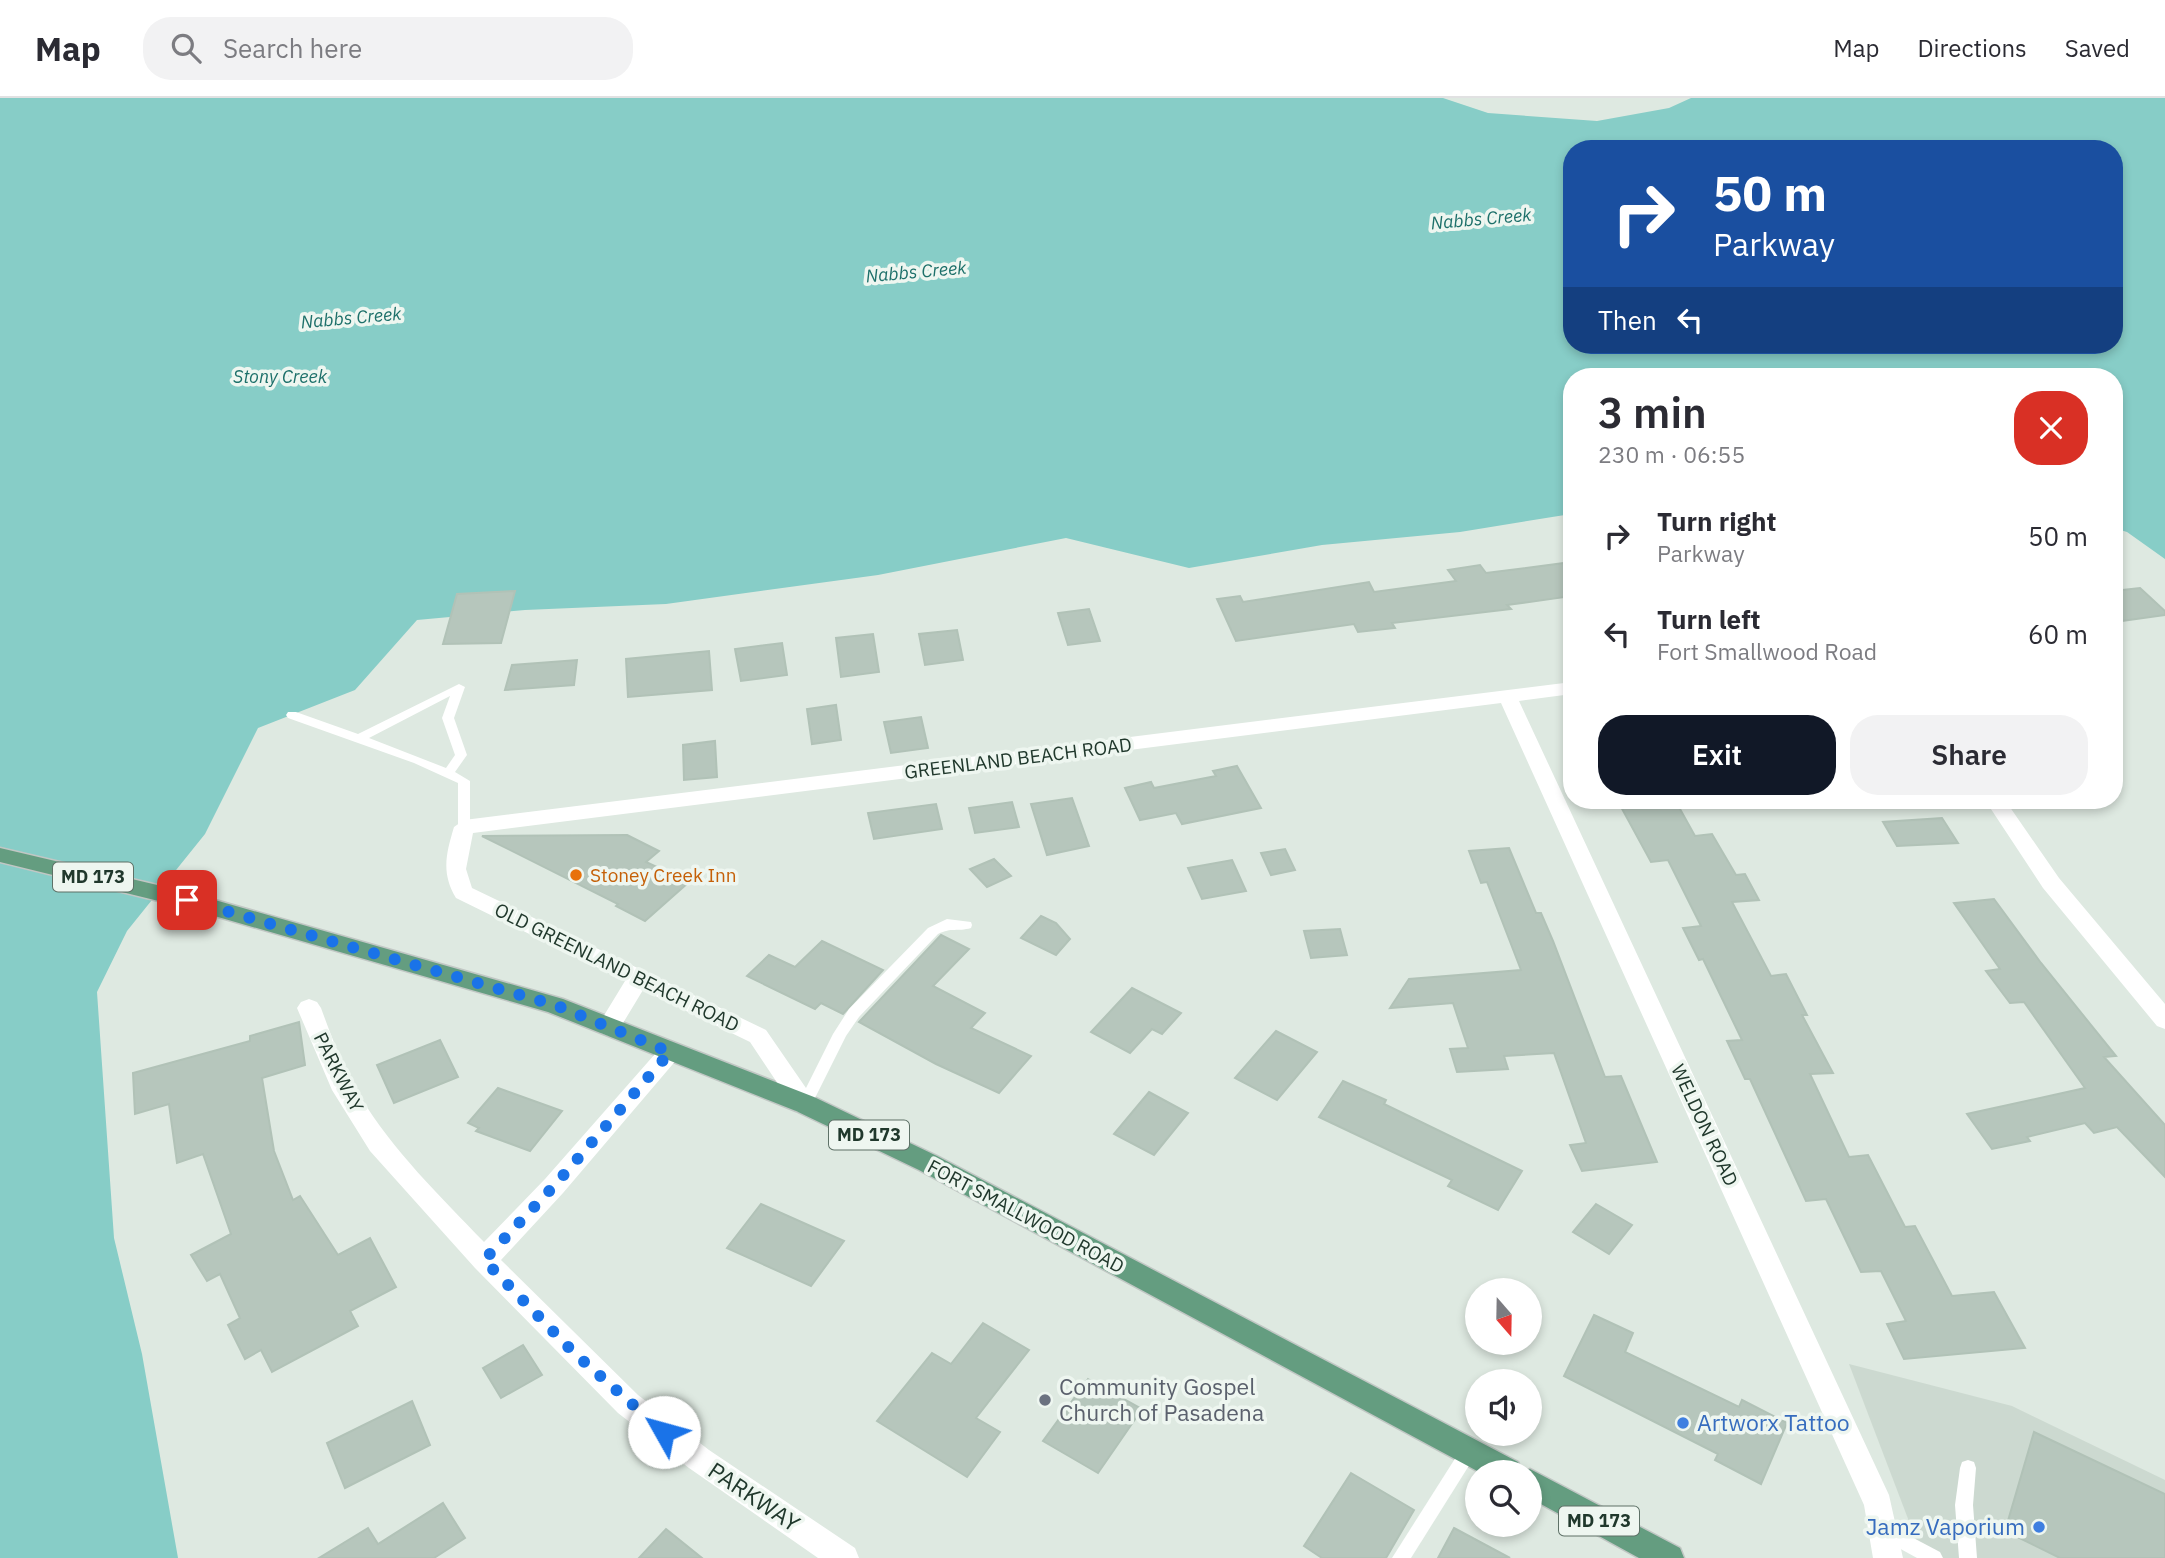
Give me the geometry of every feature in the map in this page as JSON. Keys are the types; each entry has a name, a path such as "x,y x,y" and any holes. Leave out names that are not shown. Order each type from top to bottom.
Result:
{"main road":[{"name":"FORT SMALLWOOD ROAD","path":"0,855 187,900 555,1005 805,1104 928,1163 1486,1460"},
{"name":"MD 173","path":"1542,1489 1669,1558"}],"street":[{"name":"GREENLAND BEACH ROAD","path":"464,827 1563,689"},
{"name":"WELDON ROAD","path":"1508,697 1879,1505 1888,1558"},
{"path":"2001,809 2051,883 2165,1020"},
{"name":"OLD GREENLAND BEACH ROAD","path":"464,827 454,863 456,881 464,893 758,1036 805,1104"},
{"path":"609,1027 639,977"},
{"name":"PARKWAY","path":"309,1008 350,1102 393,1159 484,1260 628,1404 699,1459 844,1558"},
{"path":"484,1260 554,1186 670,1052"}],"lane":[{"path":"358,739 459,687 448,718 461,755 448,774"},
{"path":"292,715 464,782 464,827"},
{"path":"805,1104 840,1034 854,1013 933,931 947,923 966,925"},
{"path":"1401,1558 1469,1451"},
{"path":"1968,1468 1964,1505 1968,1558"},
{"path":"1883,1530 1934,1558"}],"shaded area":[{"path":"1849,1364 2012,1406 2165,1480 2165,1558 1923,1558"}],"water":[{"name":"Stony Creek","path":"0,98 1443,98 1488,113 1597,121 1669,108 1691,98 2165,98 2165,559 2123,531 2123,368 1563,368 1563,515 1460,532 1322,545 1189,568 1066,538 878,575 666,604 525,610 417,620 355,690 258,728 205,834 127,931 97,992 114,1238 142,1354 178,1558 0,1558"}],"building":[{"path":"1563,563 1563,597 1507,605 1511,609 1392,623 1395,628 1358,632 1354,624 1236,641 1217,599 1240,596 1243,602 1369,582 1374,592 1456,581 1448,570 1480,565 1486,573"},
{"path":"2140,588 2165,611 2165,615 2123,621 2123,590"},
{"path":"515,591 501,643 443,644 457,594"},
{"path":"1089,609 1100,641 1068,645 1058,613"},
{"path":"957,630 963,660 925,665 919,634"},
{"path":"873,634 879,672 841,677 836,638"},
{"path":"782,643 787,675 741,681 735,649"},
{"path":"709,651 712,690 628,697 626,659"},
{"path":"577,660 574,685 505,690 512,665"},
{"path":"836,705 841,740 812,744 807,709"},
{"path":"921,717 928,748 891,753 884,722"},
{"path":"715,741 717,777 684,780 683,745"},
{"path":"1237,766 1261,808 1182,824 1176,813 1140,820 1125,788 1151,782 1154,788 1216,776 1213,771"},
{"path":"1072,798 1089,846 1047,855 1031,804"},
{"path":"1012,802 1019,827 975,833 969,808"},
{"path":"936,804 942,829 874,839 868,813"},
{"path":"1622,809 1680,809 1695,836 1712,834 1736,875 1745,874 1759,900 1732,902 1771,976 1786,974 1807,1015 1802,1015 1833,1073 1810,1074 1849,1157 1868,1155 1905,1227 1915,1226 1952,1296 1994,1292 2025,1348 1904,1359 1887,1324 1906,1321 1881,1271 1861,1272 1826,1199 1806,1201 1750,1079 1745,1079 1727,1041 1742,1040 1703,959 1699,960 1683,928 1701,926 1668,860 1651,862"},
{"path":"1942,818 1958,843 1897,846 1883,822"},
{"path":"627,835 659,851 646,862 689,882 645,921 616,906 618,904 482,836"},
{"path":"1509,848 1536,913 1541,913 1553,941 1605,1077 1621,1076 1657,1162 1582,1171 1570,1145 1586,1143 1554,1053 1504,1056 1508,1069 1457,1072 1450,1049 1468,1048 1453,1003 1390,1008 1409,979 1521,970 1487,882 1481,883 1469,851"},
{"path":"1285,849 1295,870 1271,875 1261,853"},
{"path":"994,859 1011,876 987,887 970,869"},
{"path":"1232,860 1246,891 1202,899 1188,868"},
{"path":"1994,899 2041,963 2116,1056 2104,1057 2165,1125 2165,1177 2117,1127 2094,1133 2085,1123 2027,1137 2030,1141 1992,1149 1967,1114 2085,1088 2024,1002 2010,1003 1986,971 2000,969 1954,903"},
{"path":"1041,916 1056,923 1070,939 1056,955 1021,938"},
{"path":"1340,929 1347,955 1311,958 1304,931"},
{"path":"941,935 969,949 933,986 985,1013 971,1028 1031,1056 999,1093 936,1064 859,1022"},
{"path":"822,941 883,970 843,1014 821,1003 815,1009 747,976 769,955 795,967"},
{"path":"1132,988 1181,1013 1162,1034 1152,1029 1130,1053 1091,1032"},
{"path":"299,1022 305,1065 262,1078 274,1151 293,1200 300,1196 338,1255 370,1238 396,1287 350,1311 358,1326 272,1372 261,1350 245,1359 228,1325 240,1318 220,1274 207,1281 191,1255 231,1234 203,1154 177,1163 169,1104 135,1114 133,1073 250,1041 250,1036"},
{"path":"1276,1031 1317,1052 1277,1100 1235,1078"},
{"path":"440,1040 458,1077 394,1103 377,1065"},
{"path":"1343,1081 1386,1100 1384,1104 1522,1171 1498,1210 1448,1186 1452,1180 1319,1117"},
{"path":"498,1088 562,1111 530,1151 476,1131 479,1128 468,1123"},
{"path":"1149,1092 1188,1113 1154,1155 1114,1134"},
{"path":"761,1204 844,1241 811,1286 727,1248"},
{"path":"1596,1204 1632,1225 1609,1254 1573,1232"},
{"path":"1594,1315 1633,1333 1625,1352 1739,1407 1742,1400 1787,1423 1761,1484 1715,1460 1718,1454 1564,1376"},
{"path":"983,1323 1029,1350 976,1418 1000,1432 967,1477 877,1421 932,1353 951,1364"},
{"path":"523,1345 542,1375 501,1398 483,1368"},
{"path":"1088,1379 1142,1409 1098,1473 1043,1441"},
{"path":"412,1401 430,1445 345,1488 327,1443"},
{"path":"2034,1432 2165,1494 2165,1558 2060,1558 2005,1531"},
{"path":"1351,1473 1414,1510 1386,1558 1322,1558 1304,1546"},
{"path":"443,1503 465,1538 434,1558 319,1558 368,1528 378,1544"},
{"path":"1454,1528 1465,1534 1465,1537 1471,1537 1510,1558 1438,1558"},
{"path":"666,1529 702,1558 639,1558"}],"place":[{"name":"Stoney Creek Inn","path":"576,875"},
{"name":"Community Gospel Church of Pasadena","path":"1045,1400"},
{"name":"Artworx Tattoo","path":"1683,1423"},
{"name":"Jamz Vaporium","path":"2039,1527"}],"route":[{"path":"187,900 555,1005 670,1052 554,1186 484,1260 574,1353 628,1404 664,1432"}],"water label":[{"name":"Nabbs Creek","path":"1481,219"},
{"name":"Nabbs Creek","path":"916,272"},
{"name":"Nabbs Creek","path":"351,318"}]}
